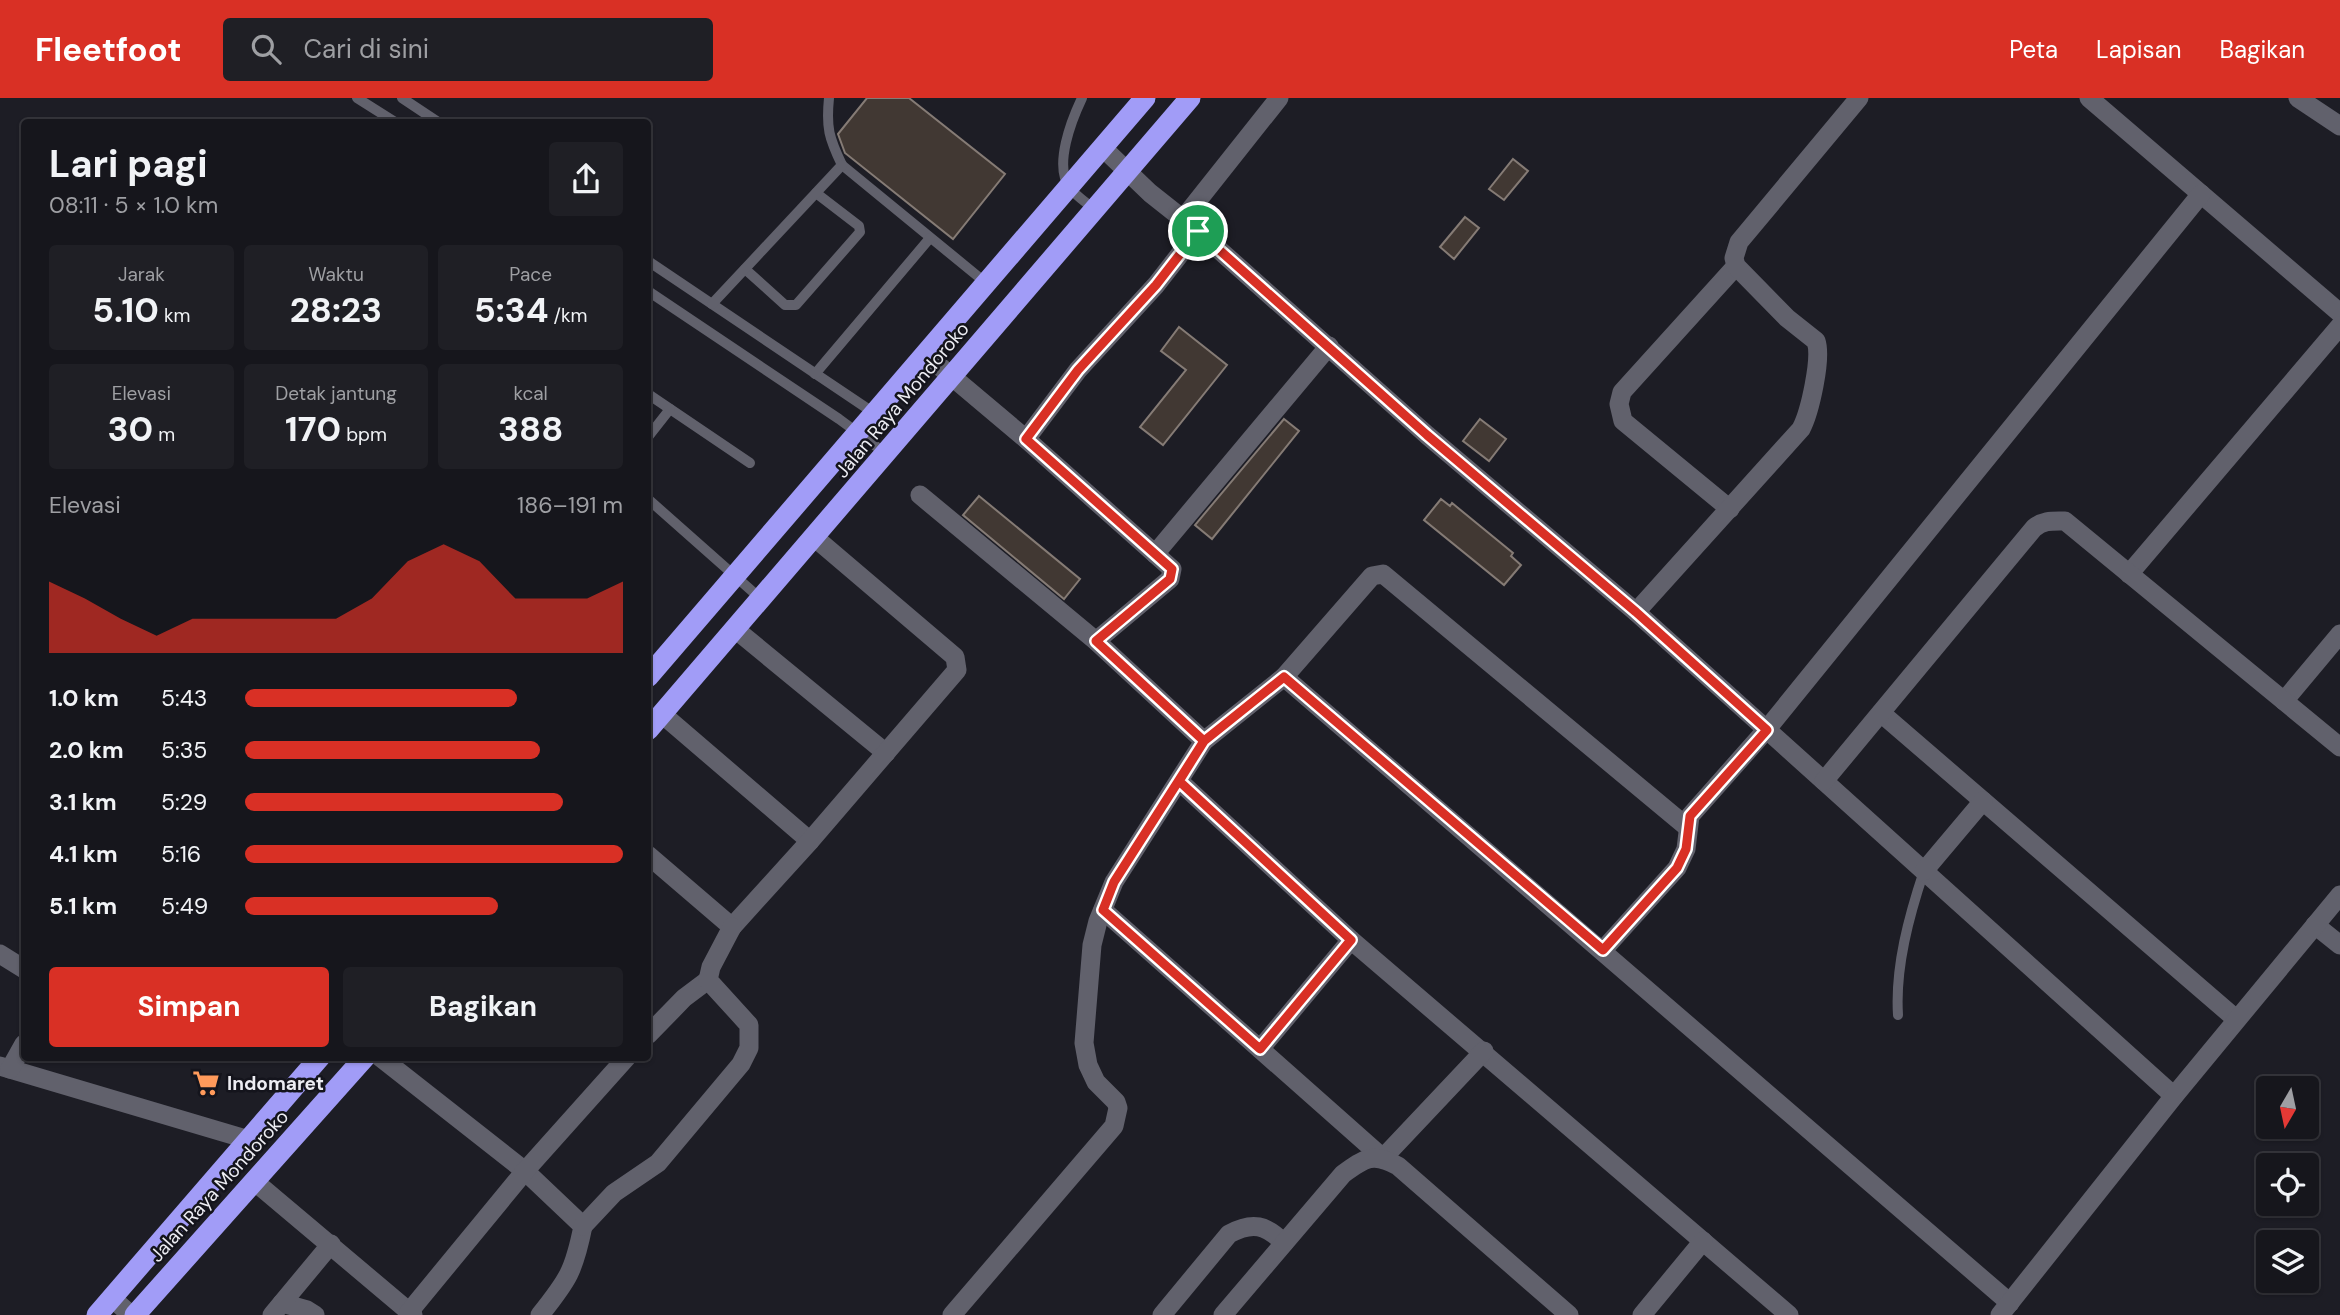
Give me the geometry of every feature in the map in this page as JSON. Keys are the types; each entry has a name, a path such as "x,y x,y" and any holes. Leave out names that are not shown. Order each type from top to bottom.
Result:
{"highway":[{"name":"Jalan Raya Mondoroko","path":"651,674 1145,98"},
{"name":"Jalan Raya Mondoroko","path":"654,722 1190,98"},
{"path":"805,495 831,518"},
{"name":"Jalan Raya Mondoroko","path":"97,1315 246,1139 316,1061"},
{"path":"332,1061 349,1075"},
{"name":"Jalan Raya Mondoroko","path":"133,1315 361,1061"}],"street":[{"path":"1026,439 1078,370 1156,285 1191,225 1279,98"},
{"path":"1636,612 1801,429 1807,418 1818,354 1816,341 1787,318 1736,266 1734,258 1739,242 1859,98"},
{"path":"2089,98 2340,313"},
{"path":"2298,98 2340,126"},
{"path":"1103,148 1427,435 1636,612 2174,1096"},
{"path":"1603,950 1677,868 1686,849 1690,816 1767,730 2201,194"},
{"path":"1730,509 1623,421 1619,404 1622,392 1736,266"},
{"path":"2129,574 2340,326"},
{"path":"1155,554 1329,346"},
{"path":"925,354 1026,439 1172,569 1170,579 1096,641"},
{"path":"920,495 1096,641 1204,741"},
{"path":"1824,781 2042,522 2065,521 2340,747"},
{"path":"651,1032 684,998 708,980 711,967 732,927 957,670 955,657 814,537"},
{"path":"951,1315 1114,1126 1118,1108 1096,1082 1087,1065 1084,1043 1092,945 1114,882 1204,741 1284,677 1371,576 1382,574 1687,827"},
{"path":"735,629 886,753"},
{"path":"2284,701 2340,634"},
{"path":"1284,677 1603,950 2005,1309 2236,1019 2340,895"},
{"path":"1881,713 2236,1019"},
{"path":"654,722 810,841"},
{"path":"1179,781 1351,940 1484,1051 1789,1315"},
{"path":"1924,871 1983,801"},
{"path":"651,858 732,927"},
{"path":"1103,910 1383,1158 1398,1166 1569,1315"},
{"path":"2315,925 2340,945"},
{"path":"1260,1049 1351,940"},
{"path":"0,954 21,967"},
{"path":"540,1315 563,1287 575,1265 583,1226 614,1193 658,1163 741,1064 749,1048 748,1025 708,980"},
{"path":"21,1048 5,1068 246,1139"},
{"path":"1223,1315 1343,1174 1363,1159 1383,1158 1484,1051"},
{"path":"385,1061 525,1171 583,1226"},
{"path":"254,1181 411,1313 525,1171 623,1061"},
{"path":"1162,1315 1229,1234 1238,1229 1259,1227 1270,1229 1284,1242"},
{"path":"1642,1315 1703,1241"},
{"path":"277,1309 331,1244"},
{"path":"112,1298 133,1315"},
{"path":"277,1309 307,1310 315,1315"}],"lane":[{"path":"357,98 390,119"},
{"path":"402,98 434,119"},
{"path":"829,98 829,139 842,165 986,283"},
{"path":"1082,98 1071,121 1065,148 1064,173 1069,187 1094,210"},
{"path":"712,304 842,165"},
{"path":"745,269 785,305 796,305 860,232 859,226 816,193"},
{"path":"815,374 930,238"},
{"path":"651,263 874,414"},
{"path":"651,293 885,453"},
{"path":"651,396 750,463"},
{"path":"651,433 670,409"},
{"path":"651,502 761,599"},
{"path":"1898,1015 1896,991 1924,871"}],"building":[{"path":"867,98 909,98 1005,174 953,239 845,153 838,134"},
{"path":"1513,159 1528,171 1504,200 1489,189"},
{"path":"1465,217 1479,228 1454,259 1440,247"},
{"path":"1179,327 1227,365 1163,445 1140,427 1186,370 1161,351"},
{"path":"1284,419 1299,431 1212,539 1195,525"},
{"path":"1480,419 1506,439 1489,461 1463,441"},
{"path":"979,496 1080,579 1064,599 963,515"},
{"path":"1441,499 1450,506 1452,503 1513,553 1511,556 1521,565 1504,585 1424,520"}],"place":[{"name":"Indomaret","path":"206,1083"}],"route":[{"path":"1198,231 1156,285 1078,370 1026,439 1172,569 1170,579 1096,641 1204,741 1114,882 1103,910 1260,1049 1351,940 1179,781 1204,741 1284,677 1603,950 1677,868 1686,849 1690,816 1767,730 1636,612 1427,435 1198,231"}]}
